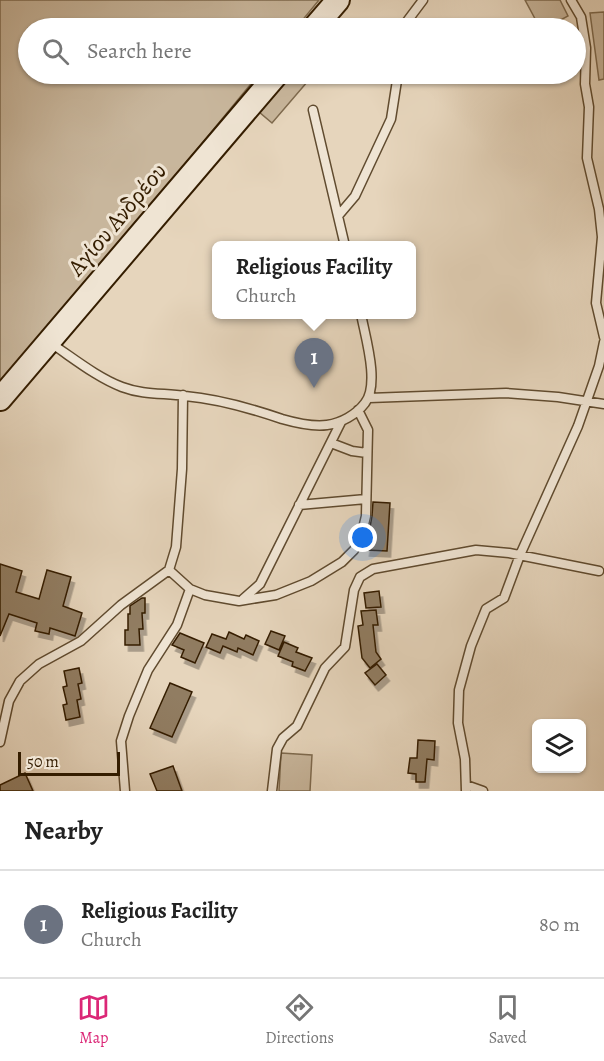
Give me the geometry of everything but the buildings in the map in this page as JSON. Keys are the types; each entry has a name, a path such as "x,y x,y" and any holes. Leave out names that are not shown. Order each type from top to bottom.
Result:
{"main road":[{"path":"323,18 338,0"},
{"name":"Αγίου Ανδρέου","path":"0,399 268,84"}],"lane":[{"path":"410,18 423,0"},
{"path":"571,0 581,18"},
{"path":"338,216 355,196 391,119 396,84"},
{"path":"585,84 589,107 587,158 602,212 601,281 596,303 604,337"},
{"path":"313,110 344,241"},
{"path":"48,341 122,387 148,393 223,401 296,423 325,426 341,422 358,410 369,398 371,367 362,319"},
{"path":"483,791 466,788 465,759 458,723 459,690 471,646 486,609 504,598 520,555 556,478 587,401 599,366 604,342"},
{"path":"369,398 506,393 604,404"},
{"path":"0,742 9,701 20,681 39,664 81,641 121,605 169,570 177,536 182,469 183,395"},
{"path":"169,570 190,589 205,595 243,600 276,595 311,581 342,562 354,550 361,537 366,516 368,430 358,410"},
{"path":"243,600 260,584 341,422"},
{"path":"331,443 352,451 367,453"},
{"path":"299,505 366,499"},
{"path":"272,791 277,749 284,738 297,726 326,668 345,647 354,590 360,577 373,569 476,550 520,555 599,571"},
{"path":"125,791 121,741 129,716 148,670 177,624 190,589"}],"shaded area":[{"path":"0,0 319,0 304,18 18,18 18,84 251,84 0,389"},
{"path":"525,0 560,0 568,16 564,18 535,18"},
{"path":"604,12 604,79 599,80 590,13"},
{"path":"259,84 305,84 272,123 245,100"},
{"path":"281,753 312,755 310,791 279,791"}],"place":[{"name":"Religious Facility","path":"314,388"}]}
